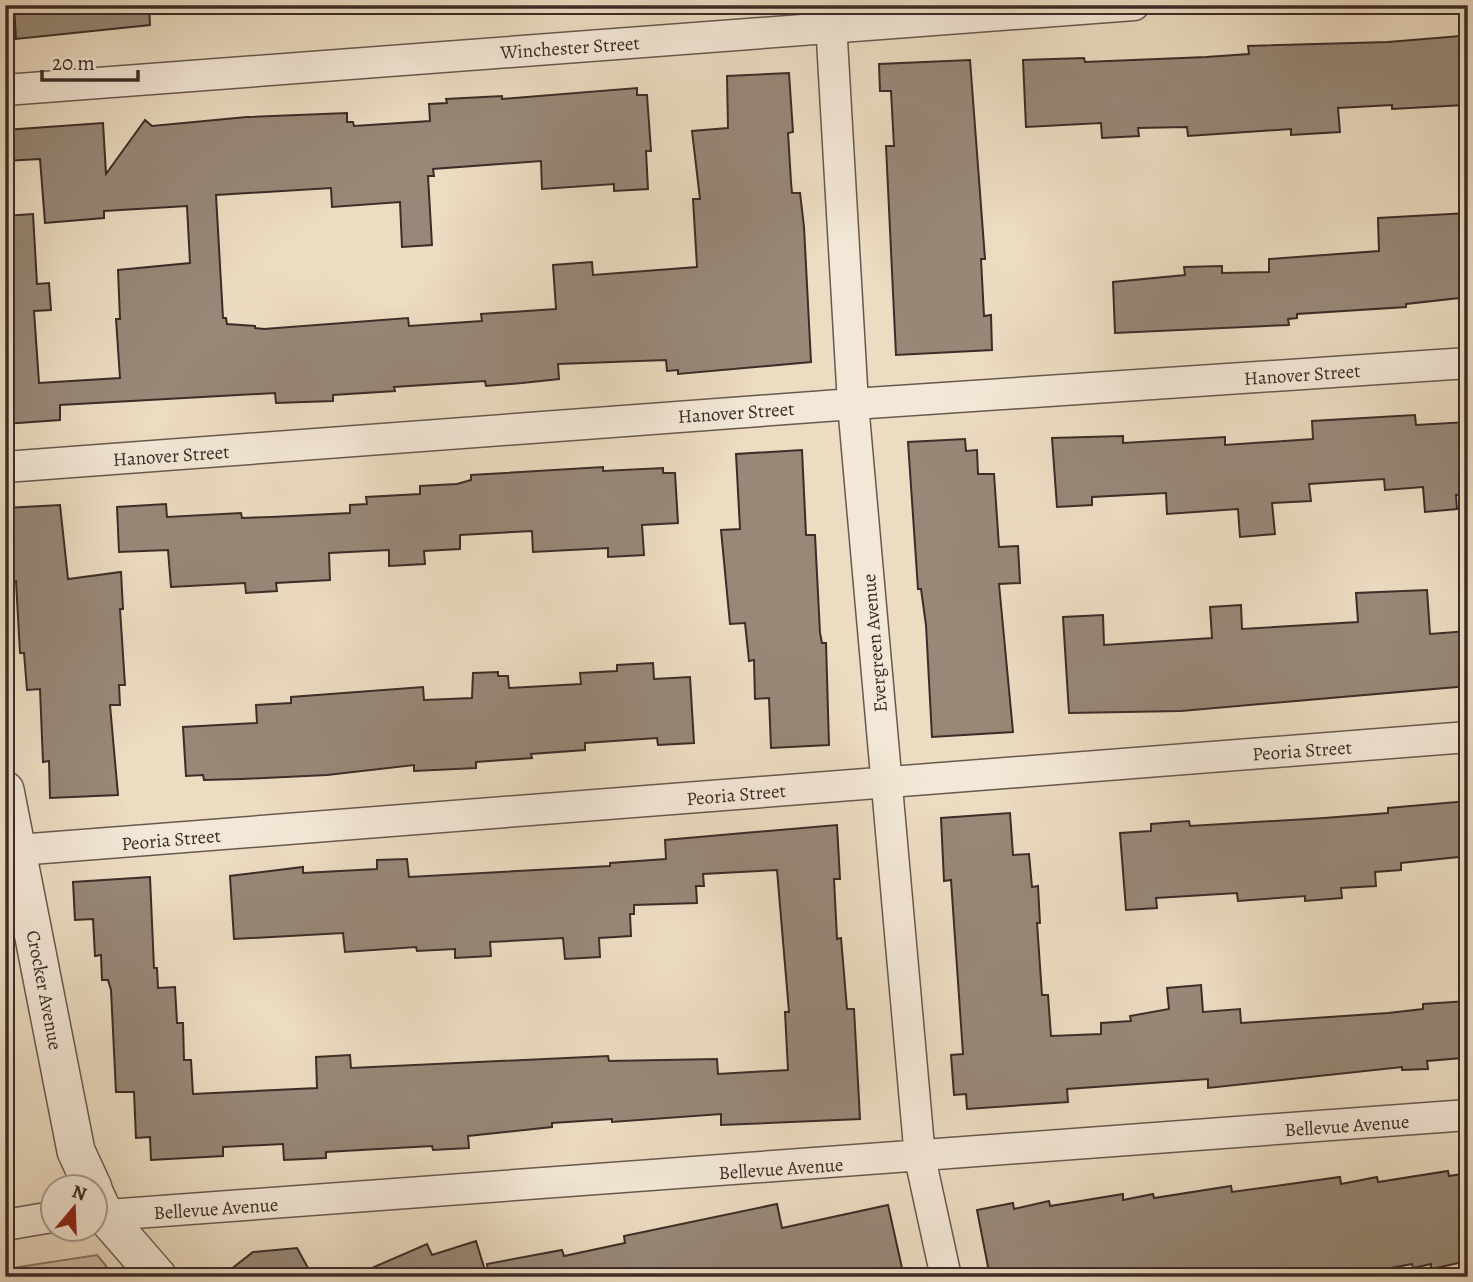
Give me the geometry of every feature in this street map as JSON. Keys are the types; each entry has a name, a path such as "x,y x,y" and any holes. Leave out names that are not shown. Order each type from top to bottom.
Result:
{"street":[{"name":"Winchester Street","path":"5,90 831,16 1134,5"},
{"name":"Evergreen Avenue","path":"831,16 853,404 920,1158 946,1277"},
{"name":"Hanover Street","path":"5,467 853,404 1468,363"},
{"name":"Peoria Street","path":"11,850 1468,737"},
{"name":"Crocker Avenue","path":"5,790 11,850 76,1151 85,1174"},
{"name":"Bellevue Avenue","path":"108,1202 920,1158 1468,1115"},
{"name":"Crocker Avenue","path":"108,1216 158,1277"},
{"path":"5,1226 38,1220"}],"shaded area":[{"path":"97,1255 115,1277 5,1277 5,1269"}],"building":[{"path":"14,5 149,5 150,25 16,39"},
{"path":"1460,36 1464,105 1392,109 1392,105 1338,108 1340,132 1291,135 1291,129 1188,136 1187,127 1138,128 1139,136 1102,138 1101,123 1026,127 1023,60 1084,58 1085,62 1206,57 1249,54 1248,46 1388,42"},
{"path":"970,60 985,259 981,259 984,316 991,315 992,350 896,355 886,146 894,146 891,91 880,91 879,64"},
{"path":"789,73 793,132 788,133 791,182 792,193 800,193 804,227 811,362 678,374 678,370 667,371 666,360 558,364 559,379 486,386 485,381 394,387 395,391 333,395 333,401 276,403 275,393 60,405 60,420 5,424 5,216 33,214 37,284 49,283 51,310 34,311 39,383 120,378 116,319 120,319 118,270 190,263 187,206 104,211 104,218 45,223 40,159 5,161 5,130 103,123 106,174 145,120 152,126 247,117 347,113 347,122 353,122 354,126 430,121 429,104 447,103 446,99 502,96 502,99 637,88 637,95 647,95 651,151 646,151 648,189 614,191 614,184 542,189 541,161 433,169 434,176 428,176 432,245 402,247 400,202 332,207 331,188 216,195 223,318 226,318 227,324 264,329 408,318 409,326 482,321 481,314 556,309 553,265 592,262 593,275 697,267 693,199 700,199 692,131 728,128 727,76"},
{"path":"1468,213 1468,297 1406,304 1406,307 1297,314 1297,318 1288,319 1289,325 1115,333 1113,282 1185,275 1184,267 1222,266 1222,273 1269,272 1269,259 1379,251 1378,218"},
{"path":"1415,415 1416,425 1468,422 1468,494 1456,495 1457,509 1425,512 1423,487 1385,490 1384,479 1309,484 1311,501 1272,503 1275,534 1240,537 1238,509 1167,514 1166,493 1092,497 1092,505 1057,507 1052,438 1123,436 1123,443 1225,437 1225,445 1313,439 1312,421"},
{"path":"965,439 966,451 977,450 978,474 994,474 999,547 1018,546 1020,583 999,584 1013,732 932,737 926,625 921,589 918,589 908,442"},
{"path":"802,450 806,535 815,535 820,633 822,643 826,643 829,745 771,748 769,698 755,699 754,660 749,661 745,623 730,624 721,530 740,529 736,454"},
{"path":"603,467 603,471 663,468 663,473 675,473 678,523 642,525 644,555 608,557 608,548 533,552 532,531 460,535 460,549 424,551 425,564 389,566 389,550 329,553 330,580 276,583 277,591 246,593 245,583 171,587 168,550 119,552 117,507 166,504 167,517 241,513 242,518 350,513 350,505 367,504 366,497 420,494 420,486 457,484 471,480 471,475"},
{"path":"60,505 68,579 121,572 123,609 120,609 125,685 119,685 120,705 110,705 118,795 50,798 49,761 43,762 40,689 27,690 24,653 20,653 16,581 8,582 5,508"},
{"path":"1427,590 1430,634 1468,631 1468,686 1181,711 1069,713 1063,617 1103,615 1104,645 1212,638 1210,607 1241,605 1242,629 1358,622 1356,593"},
{"path":"653,663 654,679 690,677 694,743 658,745 657,738 585,743 585,750 531,754 532,758 476,762 476,768 414,771 414,765 327,775 204,780 203,775 186,776 183,727 257,723 256,705 291,703 291,697 423,687 424,700 472,698 473,673 498,672 498,676 508,676 509,688 581,684 580,673 617,671 617,665"},
{"path":"1468,801 1468,856 1401,863 1401,870 1375,872 1376,886 1341,888 1342,898 1305,901 1305,896 1238,901 1237,893 1156,898 1157,908 1126,910 1120,833 1151,831 1151,824 1189,821 1190,826 1324,818 1388,813 1388,808"},
{"path":"1010,813 1013,855 1029,854 1032,887 1038,886 1040,923 1037,923 1042,995 1048,995 1051,1036 1101,1034 1101,1023 1131,1021 1130,1016 1169,1009 1167,988 1201,985 1203,1012 1240,1009 1241,1023 1388,1013 1423,1009 1423,1004 1468,1001 1468,1048 1461,1049 1462,1058 1427,1061 1428,1069 1402,1070 1402,1067 1208,1088 1208,1079 1067,1089 1068,1102 967,1109 966,1094 954,1095 951,1055 963,1054 951,880 944,881 941,818"},
{"path":"837,825 840,879 834,879 837,939 841,938 847,1009 854,1009 860,1119 721,1125 721,1114 612,1122 612,1119 552,1123 552,1127 468,1136 469,1148 433,1150 432,1146 326,1152 326,1158 284,1160 283,1144 223,1147 223,1156 151,1160 150,1137 136,1138 134,1092 116,1092 111,990 108,980 102,980 101,955 95,956 93,919 75,920 73,882 150,877 154,968 157,968 158,988 175,987 177,1023 183,1023 184,1060 191,1060 193,1094 317,1088 316,1057 350,1055 351,1068 608,1056 609,1061 717,1059 718,1074 788,1070 785,1012 789,1012 777,870 703,874 704,886 696,886 697,903 634,905 634,914 630,914 631,936 599,938 600,957 565,959 563,938 490,942 491,956 455,958 455,949 417,951 416,947 345,952 343,933 234,939 230,876 303,867 303,873 377,869 377,860 407,859 409,877 610,866 610,863 666,859 665,840"},
{"path":"1448,1171 1449,1176 1468,1173 1468,1261 1431,1269 1431,1264 1413,1268 1412,1264 1359,1274 1359,1269 1339,1272 1339,1269 1297,1277 990,1277 977,1210 1013,1203 1014,1209 1049,1201 1050,1206 1123,1194 1123,1200 1153,1194 1154,1198 1231,1186 1232,1192 1340,1177 1341,1184 1377,1177 1378,1182"},
{"path":"777,1204 782,1228 888,1205 904,1277 489,1277 487,1264 562,1250 564,1256 625,1243 624,1236"},
{"path":"476,1241 487,1277 351,1277 427,1244 432,1255"},
{"path":"297,1248 313,1277 221,1277 253,1252"}]}
